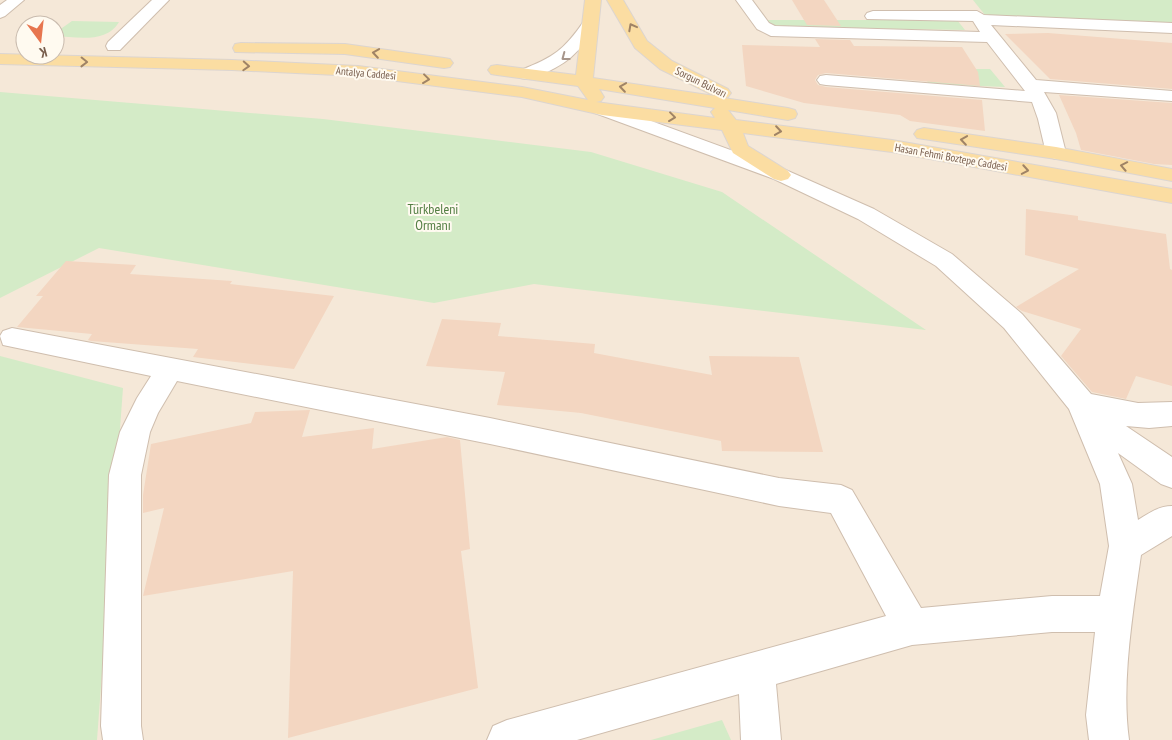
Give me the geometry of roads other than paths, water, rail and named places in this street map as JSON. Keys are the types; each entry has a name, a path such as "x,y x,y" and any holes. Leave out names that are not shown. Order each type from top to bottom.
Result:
{"main road":[{"path":"593,0 584,82 602,108"},
{"name":"Sorgun Bulvarı","path":"616,0 642,44 666,65 687,77 758,109"},
{"path":"65,44 164,47"},
{"name":"Antalya Caddesi","path":"223,48 345,49 460,65"},
{"name":"Antalya Caddesi","path":"0,59 232,65 358,71 522,92 602,108 729,124"},
{"path":"479,68 711,100 758,109"},
{"path":"687,77 711,100 729,124 740,149 781,175"},
{"name":"Hasan Fehmi Boztepe Caddesi","path":"758,109 1056,153 1172,175"},
{"name":"Hasan Fehmi Boztepe Caddesi","path":"729,124 892,146 1172,196"}],"street":[{"path":"0,13 16,0"},
{"path":"114,46 161,0"},
{"path":"744,0 763,26 771,31 784,33 990,37"},
{"path":"963,0 1044,108 1056,153"},
{"path":"754,16 783,16"},
{"path":"861,16 978,18 1172,28"},
{"path":"527,74 559,62 572,52 590,24"},
{"path":"826,80 1172,96"},
{"path":"602,108 781,175 866,214 944,260 1013,321 1084,409 1172,474"},
{"path":"12,338 490,431 780,492 841,500 912,627"},
{"path":"123,740 121,706 127,454 141,415 170,368"},
{"path":"1084,409 1157,417 1172,414"},
{"path":"1084,409 1116,484 1126,546 1115,614 1106,715 1109,740"},
{"path":"1126,546 1165,521 1172,521"},
{"path":"507,740 912,627 1052,614 1115,614"},
{"path":"756,669 761,740"}],"park label":[{"name":"Türkbeleni Ormanı","path":"433,217"}]}
